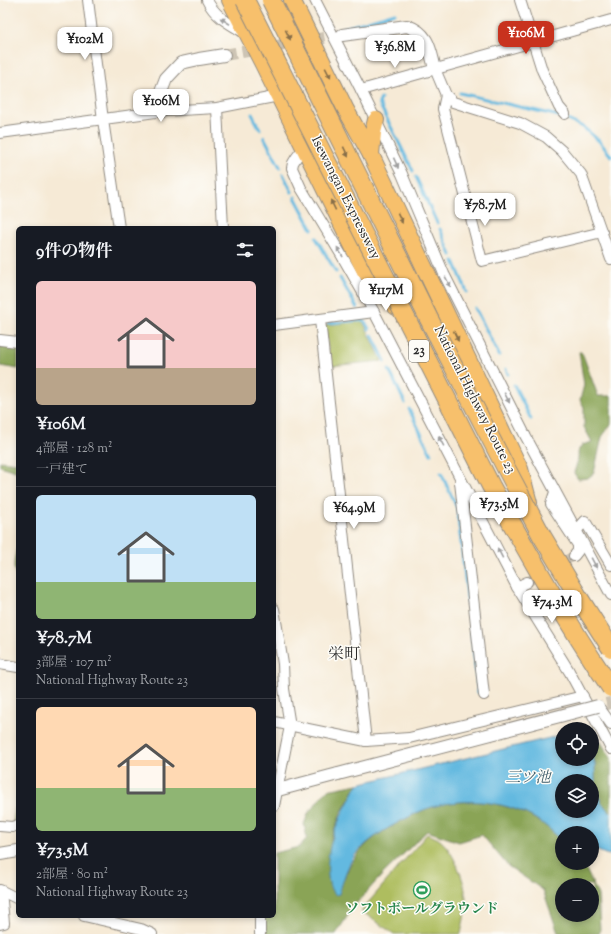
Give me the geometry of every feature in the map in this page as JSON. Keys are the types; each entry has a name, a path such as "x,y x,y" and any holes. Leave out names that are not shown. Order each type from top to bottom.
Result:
{"highway":[{"name":"23","path":"230,0 365,271 397,309"},
{"name":"National Highway Route 23","path":"241,0 494,502 580,647 606,698"},
{"name":"Isewangan Expressway","path":"245,0 491,486 573,631 606,698"},
{"name":"Isewangan Expressway","path":"271,0 429,320 507,470 542,536 611,648"},
{"name":"23","path":"292,0 342,102 371,155 520,469 532,512"},
{"path":"371,155 373,132 376,120"},
{"name":"National Highway Route 23","path":"391,235 502,456 532,512 611,643"}],"street":[{"path":"88,0 103,120 119,226"},
{"path":"207,0 211,9 219,17 248,35"},
{"path":"315,0 402,174 444,274 555,492 611,595"},
{"path":"520,0 542,70 559,107 565,114"},
{"path":"361,90 611,20"},
{"path":"342,35 407,26 416,29 426,39 430,47 435,69 446,95 453,102 520,123 546,137 562,151 581,174 611,259"},
{"path":"163,112 161,92 166,79 181,63 224,55"},
{"path":"446,95 443,109 482,261 602,232"},
{"path":"0,133 163,112 217,108 279,96"},
{"path":"217,108 223,226"},
{"path":"305,150 296,158 292,168 301,188 374,312 517,588 583,696 611,749"},
{"path":"276,325 374,312"},
{"path":"320,320 366,741"},
{"path":"0,340 16,342"},
{"path":"459,475 484,695"},
{"path":"555,492 551,504 578,545 578,552 574,556"},
{"path":"577,530 585,521 611,564"},
{"path":"517,588 527,582"},
{"path":"276,621 284,664 284,689 290,726 276,791 606,698 611,724"},
{"path":"0,664 16,667"},
{"path":"276,722 366,741 409,738 583,696"},
{"path":"0,826 12,827 16,826"},
{"path":"0,854 16,851"},
{"path":"1,890 16,898"},
{"path":"0,924 4,923 1,890"},
{"path":"105,918 116,919 152,934"},
{"path":"260,918 260,934"}],"green space":[{"path":"363,321 382,361 330,366 325,325"},
{"path":"0,346 16,348 16,369 0,366"},
{"path":"579,352 583,355 598,396 611,396 611,424 602,437 594,473 588,478 578,479 574,473 578,459 578,451 582,445 592,442 584,427 584,407 580,400 584,385"},
{"path":"0,461 16,463 16,471 0,466"},
{"path":"16,553 16,576 14,567"},
{"path":"599,739 611,758 611,814 601,802 599,796 599,774 595,774 595,766 599,766"},
{"path":"358,784 341,813 331,839 344,878 355,858 368,843 383,831 420,811 448,803 466,801 502,805 519,811 535,819 550,829 555,834 555,870 586,870 590,878 555,878 555,922 599,922 599,912 600,929 599,934 558,933 543,890 508,866 482,835 459,842 427,831 383,874 354,906 336,934 267,934 263,918 276,918 276,853 299,847 307,838 304,824 309,812 327,790"},
{"path":"16,803 16,821 13,822"},
{"name":"ソフトボールグラウンド","path":"427,834 438,839 446,846 455,860 462,877 466,900 461,934 394,934 361,911"}],"water":[{"name":"三ツ池","path":"555,737 555,766 595,766 595,774 555,774 555,818 599,818 599,796 601,802 611,814 611,855 599,851 599,826 555,826 555,834 550,829 535,819 502,805 485,802 449,803 416,813 388,828 371,840 352,859 339,894 336,895 331,889 328,879 329,851 336,828 358,784"}],"waterway":[{"path":"344,28 395,13"},
{"path":"460,93 559,116 583,127 599,141 611,156"},
{"path":"381,99 379,103 413,171"},
{"path":"252,114 260,129"},
{"path":"264,137 280,167"},
{"path":"283,174 292,192"},
{"path":"416,177 437,223"},
{"path":"295,197 312,229"},
{"path":"440,229 451,255"},
{"path":"316,238 336,272"},
{"path":"454,261 467,292"},
{"path":"340,278 357,308"},
{"path":"475,308 499,355"},
{"path":"328,323 364,320 369,329"},
{"path":"372,335 385,361"},
{"path":"506,369 508,374"},
{"path":"389,370 405,403"},
{"path":"514,385 531,419"},
{"path":"409,409 431,454"},
{"path":"441,473 457,508 478,692"}],"tunnel":[{"path":"224,55 342,35"},
{"path":"527,582 574,556"},
{"path":"606,704 611,703"}],"place":[{"name":"ソフトボールグラウンド","path":"422,890"}],"district":[{"name":"栄町","path":"344,655"}]}
